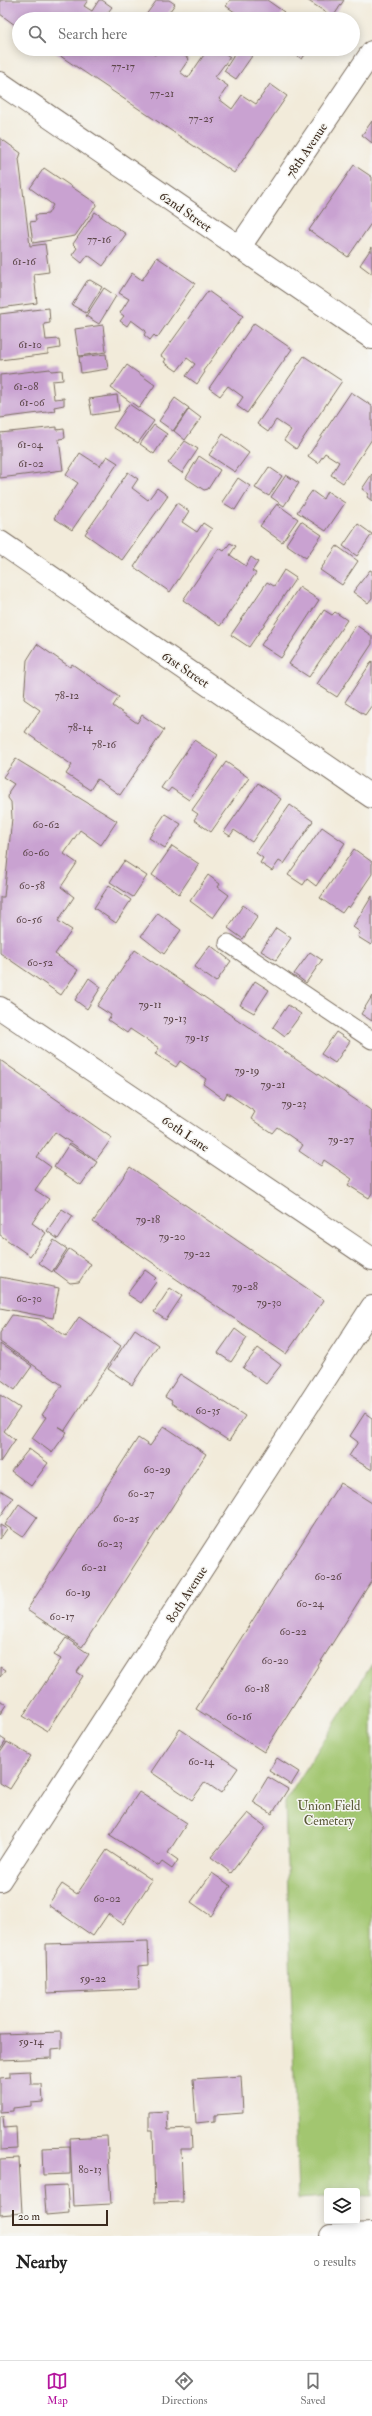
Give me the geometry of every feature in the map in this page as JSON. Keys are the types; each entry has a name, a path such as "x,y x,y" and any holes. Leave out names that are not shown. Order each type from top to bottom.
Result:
{"street":[{"name":"78th Avenue","path":"239,248 372,52"},
{"name":"62nd Street","path":"0,83 372,338"},
{"name":"61st Street","path":"0,542 372,797"},
{"name":"60th Lane","path":"0,1008 372,1259"},
{"name":"80th Avenue","path":"0,1880 372,1307"},
{"path":"331,2236 372,2234"}],"lane":[{"path":"228,944 372,1040"}],"green space":[{"name":"Union Field Cemetery","path":"372,1664 372,2196 360,2196 360,2188 324,2188 324,2197 298,2199 285,1802"}],"building":[{"path":"0,0 88,0 84,6 92,11 99,0 102,0 112,7 108,12 12,12 12,23 0,14"},
{"path":"157,0 169,0 175,4 169,12 148,12"},
{"path":"230,0 267,0 284,12 235,12 226,6"},
{"path":"307,0 344,0 336,12 325,12"},
{"path":"60,56 185,56 189,59 180,72 188,78 203,56 229,56 230,57 215,77 228,86 219,99 232,109 242,95 256,104 270,84 287,96 234,173"},
{"path":"234,56 252,56 236,79 224,71"},
{"path":"372,121 372,143 362,135"},
{"path":"0,138 21,153 19,159 30,246 45,244 49,272 34,274 37,303 0,308"},
{"path":"354,165 372,177 372,222 348,257 309,230"},
{"path":"44,168 97,204 75,236 33,243 30,222 36,221 35,215 48,214 53,205 30,188"},
{"path":"95,212 126,234 103,266 88,255 82,263 72,255 77,248 73,244"},
{"path":"372,247 372,274 360,265"},
{"path":"157,257 195,283 157,338 154,335 150,340 144,335 146,331 131,320 127,326 120,321 124,316 120,313 129,299 119,293 132,273 142,280"},
{"path":"90,280 102,287 86,313 72,305 87,281"},
{"path":"104,288 116,296 99,324 86,316"},
{"path":"208,291 243,316 203,371 205,372 197,384 186,376 195,364 187,358 177,371 164,362 166,359 161,356"},
{"path":"49,308 50,323 44,324 46,340 59,339 60,348 48,350 48,354 0,360 0,314"},
{"path":"254,323 292,349 247,413 237,406 243,397 228,386 220,396 209,388"},
{"path":"103,325 106,352 79,356 75,329"},
{"path":"106,354 108,369 81,373 79,357"},
{"path":"304,356 342,381 296,449 284,440 291,430 276,420 268,432 257,424"},
{"path":"127,365 155,385 139,408 111,388"},
{"path":"50,369 51,371 62,370 63,380 52,381 54,399 64,398 64,405 54,407 55,411 0,418 0,375"},
{"path":"351,392 372,406 372,439 343,483 331,475 339,462 325,453 318,463 308,456"},
{"path":"117,395 119,411 92,415 89,399"},
{"path":"175,398 189,408 173,431 159,421"},
{"path":"129,404 154,421 138,443 113,428"},
{"path":"189,409 201,418 185,440 174,431"},
{"path":"154,425 167,434 154,454 140,444"},
{"path":"57,427 57,430 64,429 65,438 59,439 63,470 0,478 0,433"},
{"path":"223,434 249,453 235,472 209,455"},
{"path":"185,441 198,449 182,473 168,463"},
{"path":"80,453 100,466 107,456 118,463 72,530 54,518 78,483 66,475"},
{"path":"199,456 220,470 208,489 204,490 186,478"},
{"path":"269,467 282,476 269,496 255,488"},
{"path":"128,472 138,479 132,488 148,500 157,488 168,496 122,560 85,534"},
{"path":"372,474 372,501 367,497 369,494 362,489"},
{"path":"286,475 299,483 284,506 271,497"},
{"path":"238,478 250,486 235,510 222,502"},
{"path":"312,491 323,499 327,491 345,503 326,531 297,512"},
{"path":"177,503 189,511 182,522 197,532 203,523 212,529 170,592 134,567"},
{"path":"277,504 298,519 282,542 260,526"},
{"path":"301,521 322,535 306,558 286,544"},
{"path":"358,524 372,534 357,556 343,546"},
{"path":"230,543 236,546 230,555 246,566 251,557 258,562 252,571 256,573 220,626 183,600 219,548 224,551"},
{"path":"337,546 358,561 342,585 320,570"},
{"path":"284,570 296,578 249,647 231,635 267,582 274,586"},
{"path":"370,570 372,571 372,598 368,603 353,592"},
{"path":"299,587 319,600 281,658 261,645"},
{"path":"324,610 332,615 335,612 347,620 309,677 289,664"},
{"path":"356,625 372,636 372,644 337,697 317,684"},
{"path":"37,644 70,667 72,664 119,697 113,706 137,723 142,715 164,730 120,795 97,779 90,790 66,774 72,765 25,732 40,710 24,699 27,660"},
{"path":"372,661 372,705 365,715 345,702"},
{"path":"194,740 218,756 189,800 171,788 168,792 161,788"},
{"path":"16,759 117,821 101,845 80,830 64,854 77,863 61,887 74,897 58,921 72,930 55,954 78,970 61,995 0,953 0,897 4,897 12,818 11,802 8,798 9,791 14,784 3,777"},
{"path":"226,762 249,778 211,832 194,820 198,814 192,810"},
{"path":"258,783 281,799 252,842 234,830 230,836 224,832"},
{"path":"290,805 313,821 284,864 279,861 272,871 260,863 263,858 256,853"},
{"path":"165,814 181,824 165,848 149,838"},
{"path":"322,827 345,843 316,886 307,879 303,885 288,875"},
{"path":"172,846 199,864 179,894 152,875"},
{"path":"354,849 372,862 372,874 349,908 347,906 342,913 320,898"},
{"path":"124,861 147,876 133,897 110,882"},
{"path":"208,875 220,884 218,887 229,895 213,918 190,901"},
{"path":"109,885 131,900 116,923 94,908"},
{"path":"372,896 371,945 358,937 360,932 353,927"},
{"path":"243,905 258,916 243,939 228,928"},
{"path":"158,913 181,930 164,954 141,936"},
{"path":"276,928 291,938 276,960 261,951"},
{"path":"210,945 231,961 216,982 194,967"},
{"path":"135,950 372,1111 372,1193 369,1198 348,1185 352,1179 324,1160 321,1166 299,1151 303,1145 277,1127 272,1133 251,1119 255,1112 227,1093 224,1099 203,1084 206,1079 180,1061 176,1067 155,1054 159,1048 130,1029 127,1033 108,1020 111,1015 97,1006"},
{"path":"310,952 322,960 306,983 294,974"},
{"path":"89,978 101,987 87,1009 75,1000"},
{"path":"255,981 269,990 254,1013 240,1005"},
{"path":"372,996 372,1021 361,1014"},
{"path":"288,1005 301,1014 285,1036 273,1027"},
{"path":"336,1032 350,1041 335,1063 321,1054"},
{"path":"0,1060 112,1138 96,1160 55,1132 37,1157 51,1167 35,1190 49,1199 32,1223 46,1233 30,1256 0,1235"},
{"path":"69,1144 97,1162 81,1185 54,1167"},
{"path":"130,1167 324,1300 286,1354 93,1222"},
{"path":"62,1209 73,1216 58,1239 47,1231"},
{"path":"54,1240 67,1249 52,1272 39,1263"},
{"path":"69,1249 91,1264 79,1282 70,1283 54,1271"},
{"path":"145,1270 156,1278 154,1280 156,1282 141,1303 127,1294"},
{"path":"0,1277 59,1288 53,1318 0,1308"},
{"path":"170,1288 182,1296 166,1320 154,1312"},
{"path":"12,1315 40,1319 66,1336 79,1317 121,1346 65,1430 58,1426 67,1432 52,1453 32,1438 46,1417 42,1415 62,1385 0,1342 0,1333"},
{"path":"135,1329 158,1345 132,1385 108,1369"},
{"path":"235,1329 247,1338 231,1362 218,1353"},
{"path":"0,1344 32,1366 15,1390 0,1379"},
{"path":"258,1348 281,1365 266,1384 243,1368"},
{"path":"180,1374 245,1416 229,1441 171,1403 172,1401 165,1397"},
{"path":"0,1395 20,1408 4,1431 15,1440 0,1462"},
{"path":"365,1413 372,1418 372,1470 349,1456 358,1442 350,1436"},
{"path":"164,1426 206,1454 82,1647 27,1610 138,1438 150,1446"},
{"path":"29,1449 48,1463 31,1486 11,1471"},
{"path":"340,1483 372,1503 372,1580 264,1752 196,1709"},
{"path":"0,1490 13,1498 0,1517"},
{"path":"19,1504 37,1517 23,1537 5,1525"},
{"path":"0,1525 7,1529 0,1539"},
{"path":"66,1638 89,1654 77,1672 83,1676 47,1731 23,1716 61,1659 54,1655"},
{"path":"0,1667 5,1670 0,1677"},
{"path":"0,1700 6,1705 0,1714"},
{"path":"180,1729 238,1768 221,1793 205,1782 192,1800 151,1772"},
{"path":"0,1737 6,1741 0,1750"},
{"path":"7,1742 31,1756 10,1789 0,1783 0,1753"},
{"path":"277,1758 299,1772 291,1785 269,1771"},
{"path":"268,1777 288,1789 272,1814 253,1802"},
{"path":"139,1792 187,1823 168,1853 178,1860 172,1869 162,1862 159,1866 110,1835"},
{"path":"248,1813 266,1827 231,1873 211,1857"},
{"path":"107,1850 152,1880 123,1924 108,1914 93,1936 48,1905 62,1884 77,1894"},
{"path":"212,1873 231,1886 211,1916 191,1902"},
{"path":"148,1941 149,1965 138,1966 139,1989 47,1993 46,1944"},
{"path":"62,2032 62,2048 52,2049 52,2058 0,2060 0,2034"},
{"path":"30,2071 31,2084 42,2084 43,2102 31,2103 31,2106 13,2108 13,2111 0,2112 0,2078 10,2077 10,2072"},
{"path":"241,2076 243,2113 215,2115 215,2121 196,2123 193,2079"},
{"path":"167,2111 168,2130 191,2129 192,2149 181,2149 183,2202 155,2203 153,2130 149,2130 149,2112"},
{"path":"0,2116 3,2116 4,2128 16,2127 17,2149 0,2150"},
{"path":"107,2136 111,2204 73,2206 70,2138"},
{"path":"70,2147 70,2174 43,2175 42,2148"},
{"path":"19,2158 22,2213 0,2215 0,2159"},
{"path":"67,2185 69,2213 46,2215 44,2186"}]}
